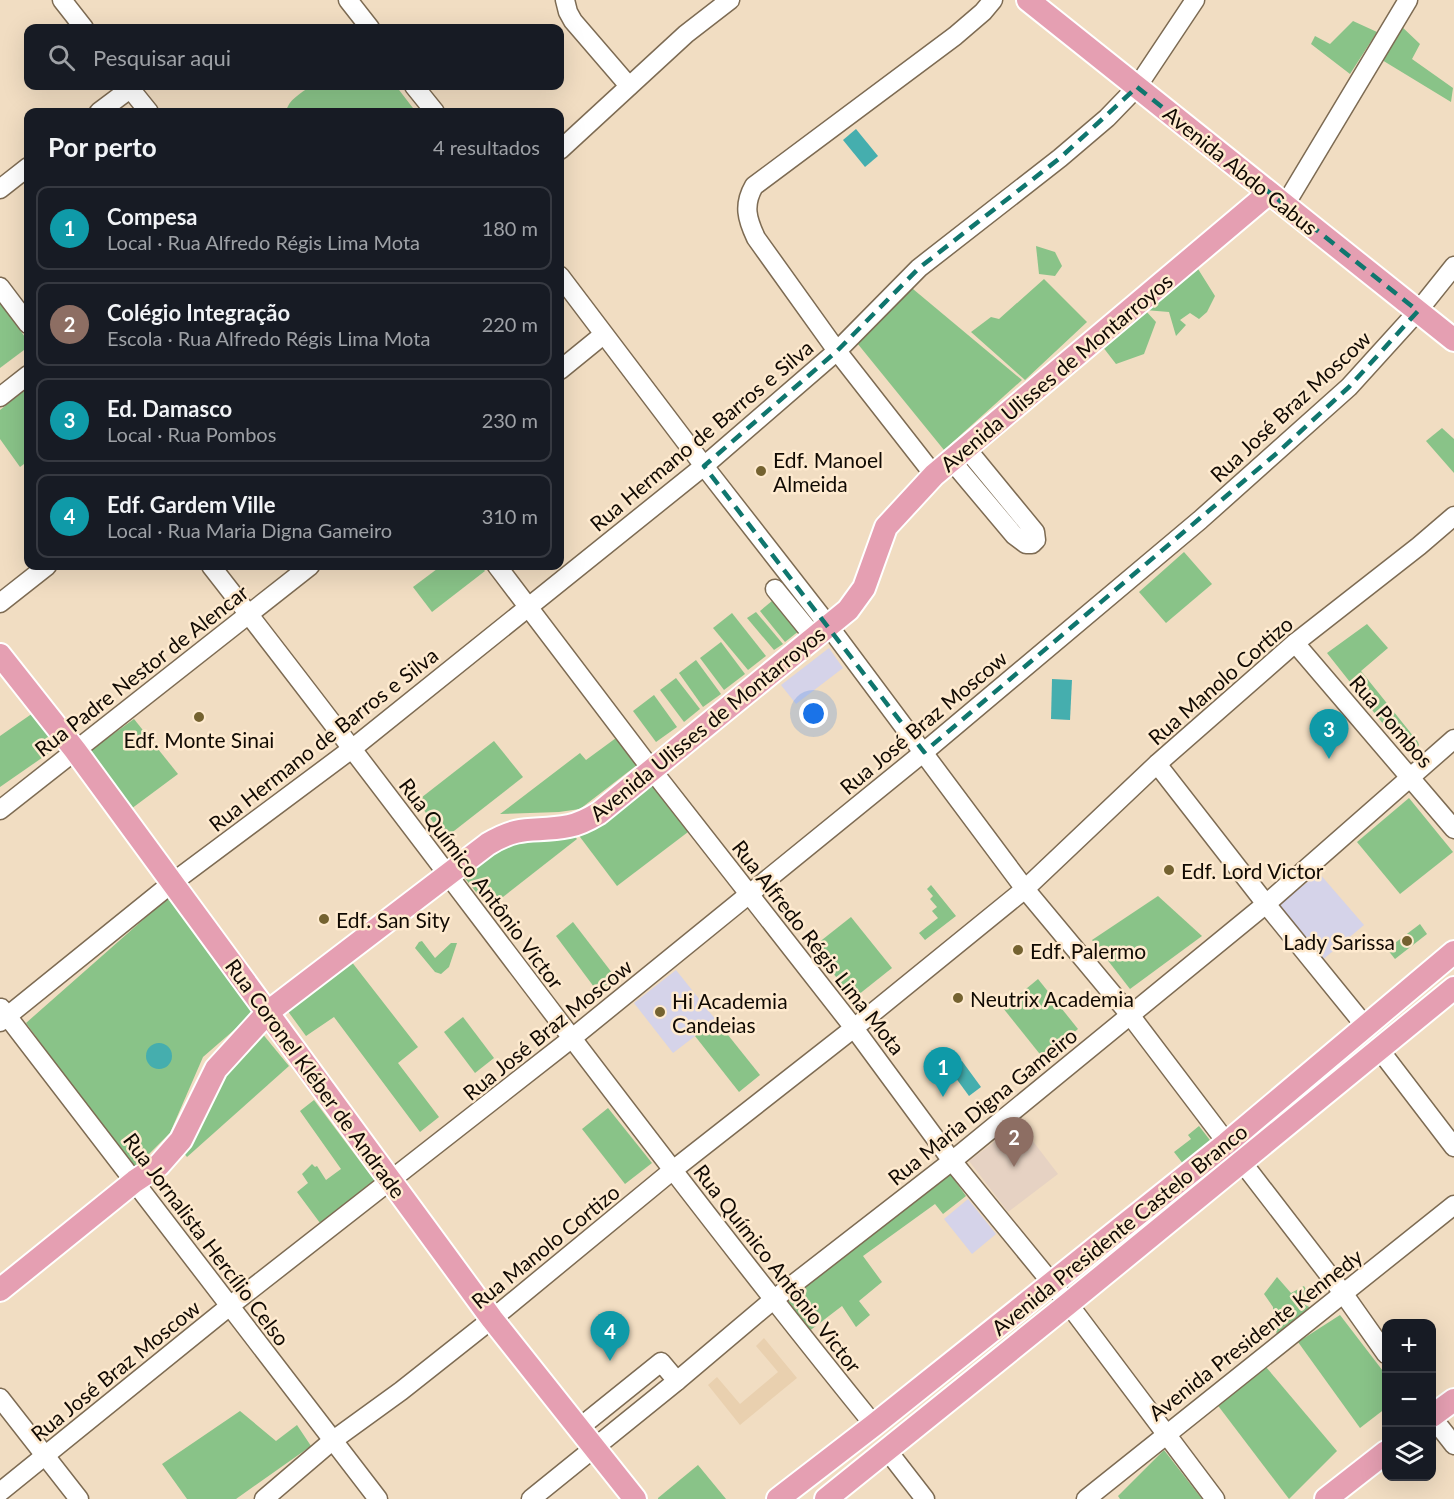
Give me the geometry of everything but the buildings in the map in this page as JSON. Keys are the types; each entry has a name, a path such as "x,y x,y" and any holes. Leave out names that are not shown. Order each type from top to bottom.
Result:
{"main road":[{"name":"Avenida Abdo Cabus","path":"1028,0 1454,340"},
{"name":"Avenida Ulisses de Montarroyos","path":"0,1290 135,1181 159,1165 180,1140 216,1069 268,1012 488,844 505,834 525,829 568,827 584,822 599,813 848,610 864,588 886,527 934,475 1277,199"},
{"name":"Rua Coronel Kléber de Andrade","path":"0,655 75,750 492,1319 634,1499"},
{"name":"Avenida Presidente Castelo Branco","path":"778,1499 1227,1143 1454,952"},
{"path":"1424,979 1447,993"},
{"name":"Avenida Presidente Castelo Branco","path":"826,1499 1447,993"},
{"path":"1436,1413 1454,1400"},
{"path":"1326,1499 1382,1455"}],"street":[{"path":"62,0 81,24"},
{"path":"348,0 367,24"},
{"path":"566,0 568,12 573,21 629,86"},
{"path":"564,146 686,34 730,0"},
{"path":"934,475 837,351 756,238 747,220 748,196 754,186 955,36 983,12 993,0"},
{"name":"Rua Hermano de Barros e Silva","path":"2,1015 172,882 353,748 704,466 837,351 919,268 1107,118 1137,87 1195,0"},
{"name":"Avenida Ulisses de Montarroyos","path":"1277,199 1408,0"},
{"path":"104,108 125,90"},
{"path":"131,90 146,108"},
{"path":"417,90 432,108"},
{"path":"0,189 24,170"},
{"name":"Rua José Braz Moscow","path":"0,1492 231,1305 571,1039 924,752 1277,453 1349,387 1418,311 1454,266"},
{"path":"564,281 704,466 821,631 924,752 1025,889 1130,1015 1227,1143"},
{"path":"0,287 24,319"},
{"path":"564,366 603,335"},
{"path":"0,397 24,378"},
{"path":"959,454 1035,532 1036,540 1032,544 1026,544 1014,535 959,454"},
{"name":"Rua Manolo Cortizo","path":"264,1499 332,1441 401,1391 492,1319 673,1170 854,1028 1025,889 1157,764 1296,643 1454,516"},
{"path":"0,603 41,570"},
{"name":"Rua Químico Antônio Victor","path":"214,570 353,748 571,1039 773,1300 874,1425"},
{"name":"Rua Padre Nestor de Alencar","path":"0,810 305,570"},
{"name":"Rua Alfredo Régis Lima Mota","path":"500,570 652,770 854,1028 952,1161 1052,1283 1215,1499"},
{"path":"775,589 821,631"},
{"name":"Rua Pombos","path":"1296,643 1454,829"},
{"name":"Rua Maria Digna Gameiro","path":"531,1499 677,1382 773,1300 952,1161 1266,904 1454,739"},
{"path":"1157,764 1366,1027"},
{"name":"Rua Jornalista Hercílio Celso","path":"2,1015 135,1181 378,1499"},
{"path":"1379,1049 1454,1147"},
{"path":"1242,1162 1343,1293 1382,1348"},
{"name":"Avenida Presidente Kennedy","path":"1086,1499 1454,1205"},
{"path":"579,1428 661,1362 677,1382"},
{"path":"0,1398 79,1499"},
{"path":"1436,1423 1454,1445"},
{"path":"887,1450 924,1499"}],"highlighted area":[{"path":"1137,87 1418,311 1349,387 1277,453 924,752 704,466 837,351 919,268 1060,158"}],"shaded area":[{"path":"829,648 843,668 796,704 781,685"},
{"path":"1319,873 1364,925 1320,962 1275,908"},
{"path":"676,970 716,1020 673,1053 634,1003"},
{"path":"1019,1123 1058,1174 1008,1212 969,1161"},
{"path":"968,1199 996,1234 972,1254 944,1219"},
{"path":"764,1338 797,1378 740,1425 708,1385 717,1377 740,1404 778,1372 756,1346"}],"green space":[{"path":"1353,21 1377,32 1350,74 1311,44 1315,36 1330,44"},
{"path":"1400,25 1420,44 1412,59 1453,88 1451,102 1382,60"},
{"path":"305,90 399,90 413,108 287,108"},
{"path":"1036,246 1055,252 1062,266 1055,276 1039,274"},
{"path":"1193,261 1215,296 1207,312 1199,319 1190,313 1180,320 1186,325 1176,336 1169,312 1145,310 1156,322 1144,354 1116,364 1099,342"},
{"path":"1044,279 1087,322 1025,380 971,332 991,317 999,319"},
{"path":"907,284 1022,380 944,450 853,338"},
{"path":"0,303 24,336 24,350 0,368"},
{"path":"24,391 24,464 20,467 0,439 0,410"},
{"path":"1442,428 1454,439 1454,473 1426,441"},
{"path":"1184,552 1212,584 1166,623 1139,592"},
{"path":"436,570 485,571 432,612 413,587"},
{"path":"784,591 809,623 785,642 760,611"},
{"path":"756,612 783,644 774,650 747,618"},
{"path":"732,613 766,656 748,670 713,628"},
{"path":"1367,624 1388,648 1361,671 1418,742 1419,745 1414,751 1403,749 1327,653"},
{"path":"721,642 745,674 724,690 700,658"},
{"path":"696,660 721,694 703,707 679,673"},
{"path":"676,678 700,709 684,722 660,690"},
{"path":"654,695 677,727 656,742 633,711"},
{"path":"33,713 59,746 0,787 0,736"},
{"path":"134,719 178,774 131,809 88,752"},
{"path":"616,738 637,765 580,809 500,814 580,753 586,760"},
{"path":"494,741 523,777 445,838 417,801"},
{"path":"648,780 688,832 617,886 577,833"},
{"path":"1409,798 1453,852 1400,894 1357,842"},
{"path":"569,830 577,839 489,908 459,871 497,842"},
{"path":"931,885 956,916 925,940 919,933 938,918 932,911 937,907 930,899 933,896 927,889"},
{"path":"170,896 256,1011 203,1057 170,1133 133,1170 26,1023"},
{"path":"1158,896 1202,936 1130,989 1092,940"},
{"path":"851,917 892,968 853,999 813,947"},
{"path":"573,922 616,978 597,991 556,936"},
{"name":"Lady Sarissa","path":"1420,924 1427,934 1395,959 1387,949"},
{"path":"422,941 435,958 451,943 457,943 449,967 441,974 435,972 415,948"},
{"path":"351,961 418,1047 398,1063 439,1117 420,1132 334,1017 306,1036 287,1010"},
{"path":"1038,979 1078,1029 1043,1058 1003,1008"},
{"path":"463,1017 494,1058 475,1073 444,1032"},
{"path":"716,1020 760,1075 739,1092 695,1036"},
{"path":"261,1032 289,1066 187,1157 183,1152 222,1074"},
{"path":"314,1100 374,1180 370,1188 320,1223 297,1192 308,1183 302,1174 312,1164 317,1166 326,1180 341,1169 300,1111"},
{"path":"608,1108 652,1163 625,1184 582,1129"},
{"path":"1199,1126 1213,1144 1184,1165 1174,1152 1191,1139 1188,1135"},
{"path":"948,1171 966,1196 943,1214 935,1204 863,1256 882,1282 859,1301 870,1315 856,1327 842,1306 808,1332 784,1300"},
{"path":"1277,1277 1291,1293 1304,1286 1307,1291 1300,1302 1311,1308 1278,1337 1273,1323 1273,1307 1264,1294"},
{"path":"1340,1315 1382,1370 1382,1411 1360,1428 1298,1342"},
{"path":"1266,1367 1337,1451 1289,1499 1216,1403"},
{"path":"240,1411 276,1441 297,1425 311,1446 236,1499 187,1499 162,1464"},
{"path":"1164,1450 1202,1499 1120,1499 1118,1496"},
{"path":"698,1465 726,1499 658,1499 658,1498"}],"water":[{"path":"856,129 878,156 865,167 843,140"},
{"path":"1052,679 1072,680 1070,720 1051,719"},
{"path":"159,1043 168,1047 172,1056 168,1065 159,1069 150,1065 146,1056 150,1047"},
{"path":"962,1061 981,1087 969,1096 950,1070"}],"place":[{"name":"Edf. Manoel Almeida","path":"761,471"},
{"name":"Edf. Monte Sinai","path":"199,717"},
{"name":"Ed. Damasco","path":"1329,759"},
{"name":"Edf. Lord Victor","path":"1169,870"},
{"name":"Edf. San Sity","path":"324,919"},
{"name":"Lady Sarissa","path":"1407,941"},
{"name":"Edf. Palermo","path":"1018,950"},
{"name":"Neutrix Academia","path":"958,998"},
{"name":"Hi Academia Candeias","path":"660,1012"},
{"name":"Compesa","path":"943,1097"},
{"name":"Colégio Integração","path":"1014,1167"},
{"name":"Edf. Gardem Ville","path":"610,1361"}]}
